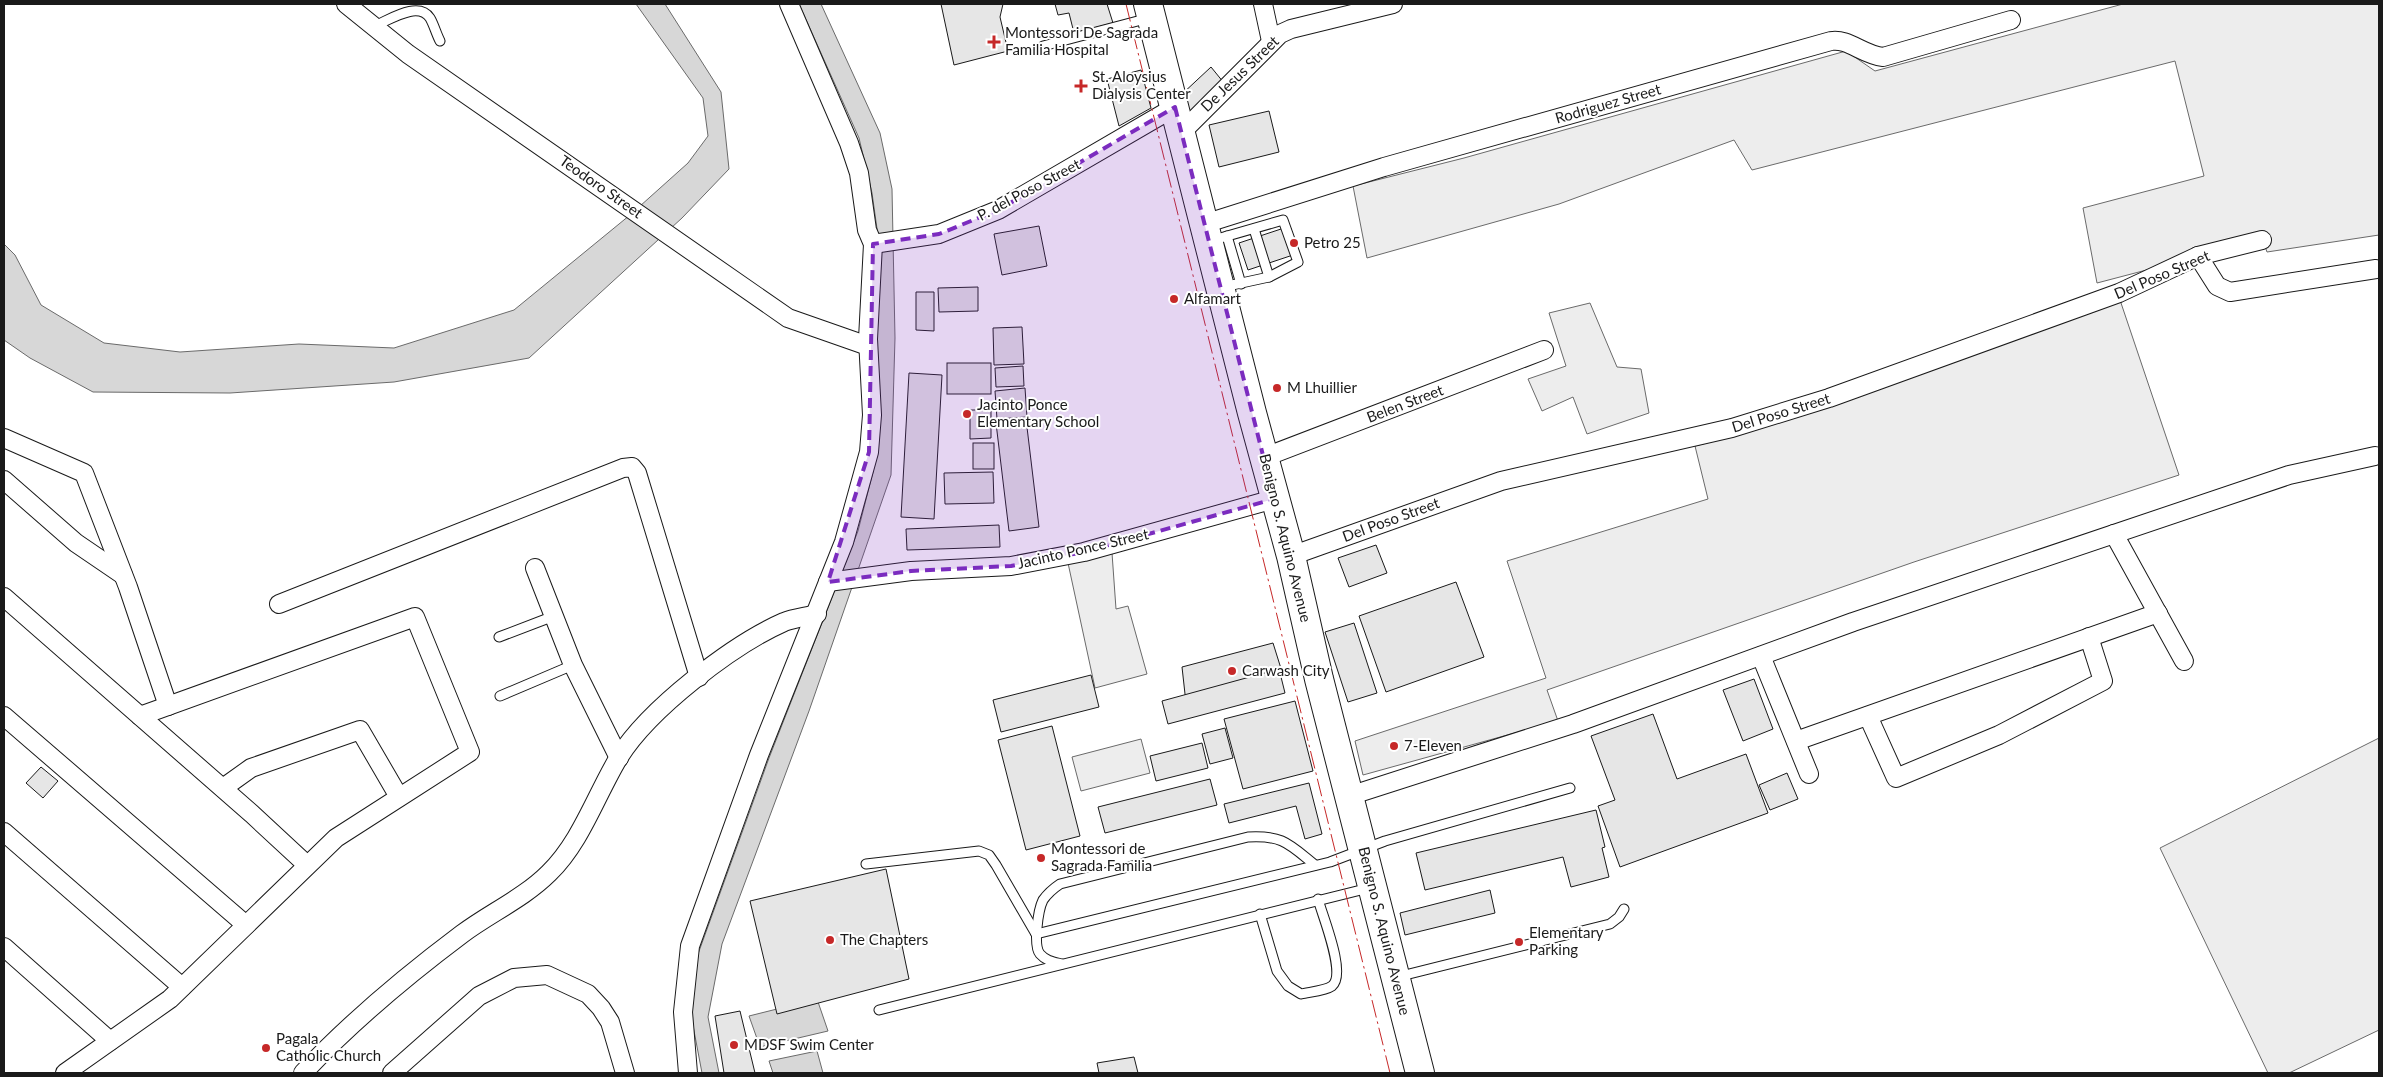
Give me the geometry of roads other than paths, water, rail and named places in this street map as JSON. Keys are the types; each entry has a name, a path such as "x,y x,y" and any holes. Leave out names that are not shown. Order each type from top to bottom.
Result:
{"main road":[{"name":"Benigno S. Aquino Avenue","path":"1150,11 1178,120 1231,286 1252,413 1291,556 1420,1073"}],"street":[{"name":"Teodoro Street","path":"346,4 408,54 788,318 868,346"},
{"path":"688,1073 683,1012 690,946 760,755 844,542 869,452 872,415 868,346 873,244 867,230 859,173 849,143 789,4"},
{"path":"1263,4 1271,41"},
{"name":"De Jesus Street","path":"1178,120 1280,34 1291,29 1393,4"},
{"name":"Rodriguez Street","path":"1213,234 1384,167 1831,41 1839,39 1870,56 1883,57 2011,20"},
{"name":"P. del Poso Street","path":"873,244 939,234 998,210 1178,120"},
{"name":"Del Poso Street","path":"1291,556 1501,481 1732,428 1829,398 2119,294 2198,256 2262,240"},
{"path":"2198,256 2217,286 2230,292 2376,269"},
{"name":"Belen Street","path":"1265,457 1544,350"},
{"path":"4,438 84,473 123,575 168,706"},
{"path":"1350,796 1573,724 1761,656 2114,534 2289,476 2375,456"},
{"path":"279,604 623,468 632,467 637,474 700,677"},
{"path":"4,480 76,543 123,575"},
{"name":"Jacinto Ponce Street","path":"828,582 911,571 1011,566 1084,552 1274,498"},
{"path":"2114,534 2184,661"},
{"path":"535,568 573,665 619,758"},
{"path":"4,598 308,865"},
{"path":"1796,741 2158,613"},
{"path":"304,1073 335,1040 463,933 527,891 550,873 573,841 632,738 662,706 753,639 785,621 817,614"},
{"path":"65,1073 170,998 336,838 470,752 415,617 140,716"},
{"path":"1868,716 1896,778 1999,735 2103,681 2090,637"},
{"path":"1761,656 1809,774"},
{"path":"4,716 246,925"},
{"path":"222,788 251,768 360,730 399,797"},
{"path":"4,832 182,987"},
{"path":"4,947 110,1041"},
{"path":"392,1073 479,996 514,978 547,976 588,994 601,1008 610,1022 625,1073"}],"lane":[{"path":"374,26 404,13 419,11 429,17 440,41"},
{"path":"1043,46 1150,11"},
{"path":"1213,234 1254,228 1282,220 1298,262 1269,277 1231,286"},
{"path":"1254,228 1269,277"},
{"path":"499,637 554,616"},
{"path":"500,696 573,665"},
{"path":"1036,934 1315,865 1385,841 1570,788"},
{"path":"1065,964 1045,959 1038,952 1036,934 1042,901 1060,884 1248,837 1269,835 1286,841 1315,865"},
{"path":"866,864 979,851 989,855 1036,934"},
{"path":"880,1010 1318,899 1373,887"},
{"path":"1260,914 1278,971 1288,986 1301,994 1331,986 1336,980 1338,966 1318,899"},
{"path":"1395,977 1610,924 1619,917 1624,908"}],"place":[{"name":"Montessori De Sagrada Familia Hospital","path":"994,42"},
{"name":"St. Aloysius Dialysis Center","path":"1081,86"},
{"name":"Petro 25","path":"1294,243"},
{"name":"Alfamart","path":"1174,299"},
{"name":"M Lhuillier","path":"1277,388"},
{"name":"Jacinto Ponce Elementary School","path":"967,414"},
{"name":"Carwash City","path":"1232,671"},
{"name":"7-Eleven","path":"1394,746"},
{"name":"Montessori de Sagrada Familia","path":"1041,858"},
{"name":"The Chapters","path":"830,940"},
{"name":"Elementary Parking","path":"1519,942"},
{"name":"MDSF Swim Center","path":"734,1045"},
{"name":"Pagala Catholic Church","path":"266,1048"}]}
